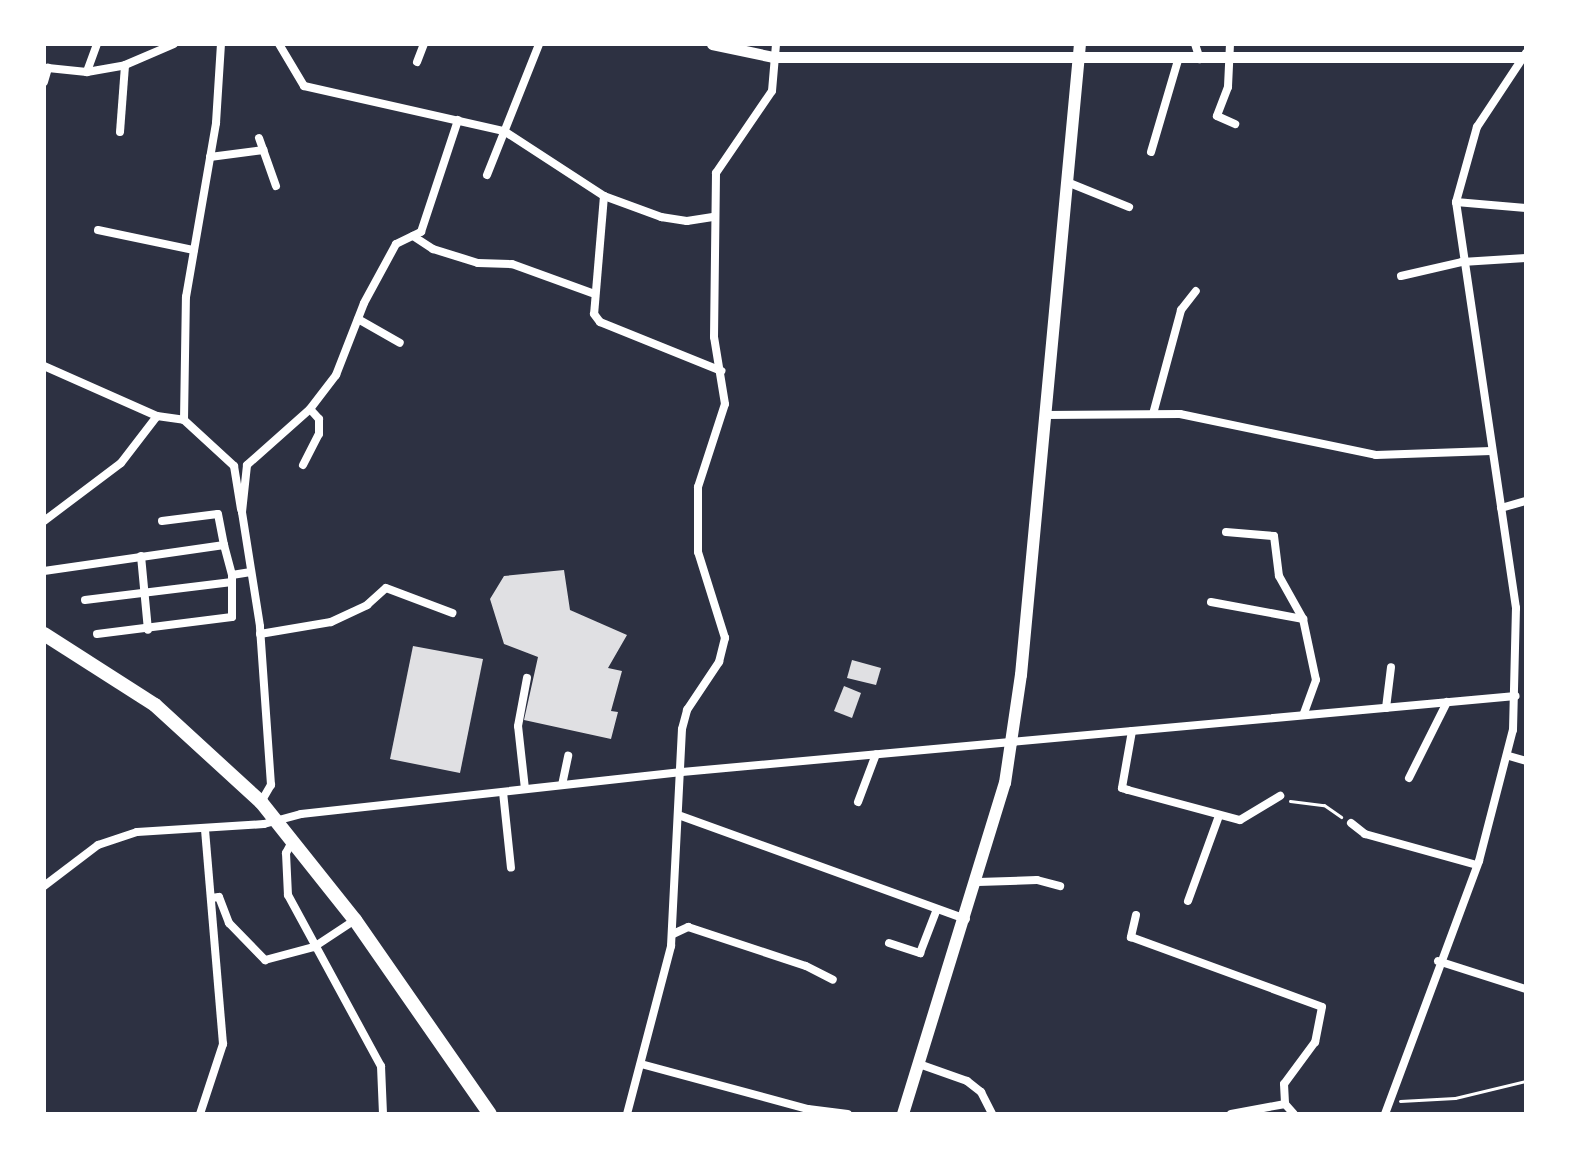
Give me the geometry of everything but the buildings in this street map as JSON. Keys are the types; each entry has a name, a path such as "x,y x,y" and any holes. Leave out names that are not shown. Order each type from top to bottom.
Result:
{"main road":[{"path":"903,1114 978,882 1011,741 1080,44"},
{"path":"44,634 155,705 278,820 355,920 490,1114"}],"street":[{"path":"87,72 97,44"},
{"path":"44,82 46,68 87,72 125,65 174,44"},
{"path":"184,420 184,329 210,157 221,44"},
{"path":"279,44 304,86 504,131 604,196 661,217 687,221 713,217"},
{"path":"417,62 424,44"},
{"path":"487,175 539,44"},
{"path":"712,44 773,57 1078,61 1525,55"},
{"path":"627,1114 673,934 687,710 719,662 725,638 698,552 698,487 724,417 721,371 714,337 718,256 713,217 716,173 772,91 776,44"},
{"path":"1195,44 1200,60"},
{"path":"1230,44 1232,59 1217,116 1235,124"},
{"path":"1385,1114 1438,961 1477,865 1509,756 1516,696 1518,627 1462,262 1456,202 1477,127 1525,55"},
{"path":"1151,152 1178,60"},
{"path":"120,132 125,65"},
{"path":"242,512 247,465 310,409 336,375 358,319 396,244 421,232 458,120"},
{"path":"259,138 276,186"},
{"path":"210,157 264,150"},
{"path":"1067,182 1129,207"},
{"path":"604,196 592,293 600,322 721,371"},
{"path":"1456,202 1526,208"},
{"path":"98,230 194,250"},
{"path":"413,236 448,254 478,263 512,264 592,293"},
{"path":"1401,276 1462,262 1526,258"},
{"path":"1153,414 1181,310 1196,291"},
{"path":"358,319 400,343"},
{"path":"44,366 157,416 184,420 234,466 260,634 271,785 261,802"},
{"path":"303,465 319,434 319,419 310,409"},
{"path":"1045,415 1180,414 1376,455 1491,451"},
{"path":"44,521 121,463 157,416"},
{"path":"1501,508 1526,501"},
{"path":"97,634 148,630 232,617 232,578 218,514 162,521"},
{"path":"1226,532 1274,536 1279,576 1303,619 1316,680 1303,715"},
{"path":"44,571 224,545"},
{"path":"141,556 148,630"},
{"path":"85,600 144,593 251,572"},
{"path":"260,634 331,622 367,605 386,588 452,613"},
{"path":"1211,602 1303,619"},
{"path":"1386,708 1391,667"},
{"path":"525,789 518,726 527,678"},
{"path":"44,886 117,836 205,829 682,772 1516,696"},
{"path":"1409,778 1447,702"},
{"path":"1132,731 1122,788 1219,816 1251,816 1280,796"},
{"path":"858,802 876,754"},
{"path":"562,785 568,756"},
{"path":"1509,756 1526,761"},
{"path":"503,792 511,868"},
{"path":"681,816 966,920"},
{"path":"1188,901 1219,816"},
{"path":"1351,823 1365,834 1477,865"},
{"path":"200,1114 223,1044 205,829"},
{"path":"294,840 286,853 288,895 314,947 339,981 381,1066 383,1114"},
{"path":"978,882 1037,880 1060,886"},
{"path":"211,898 219,897 229,923 265,960 314,947 355,920"},
{"path":"889,943 920,953 937,909"},
{"path":"1136,915 1131,937 1322,1007 1315,1042 1284,1084 1285,1104 1294,1114"},
{"path":"673,934 688,927 806,966 833,980"},
{"path":"1438,961 1526,989"},
{"path":"641,1064 808,1109 848,1114"},
{"path":"919,1064 967,1081 981,1092 992,1114"},
{"path":"1231,1114 1285,1104"}],"path":[{"path":"1280,796 1295,804 1324,805 1351,823"},
{"path":"1389,1102 1455,1098 1526,1081"}]}
